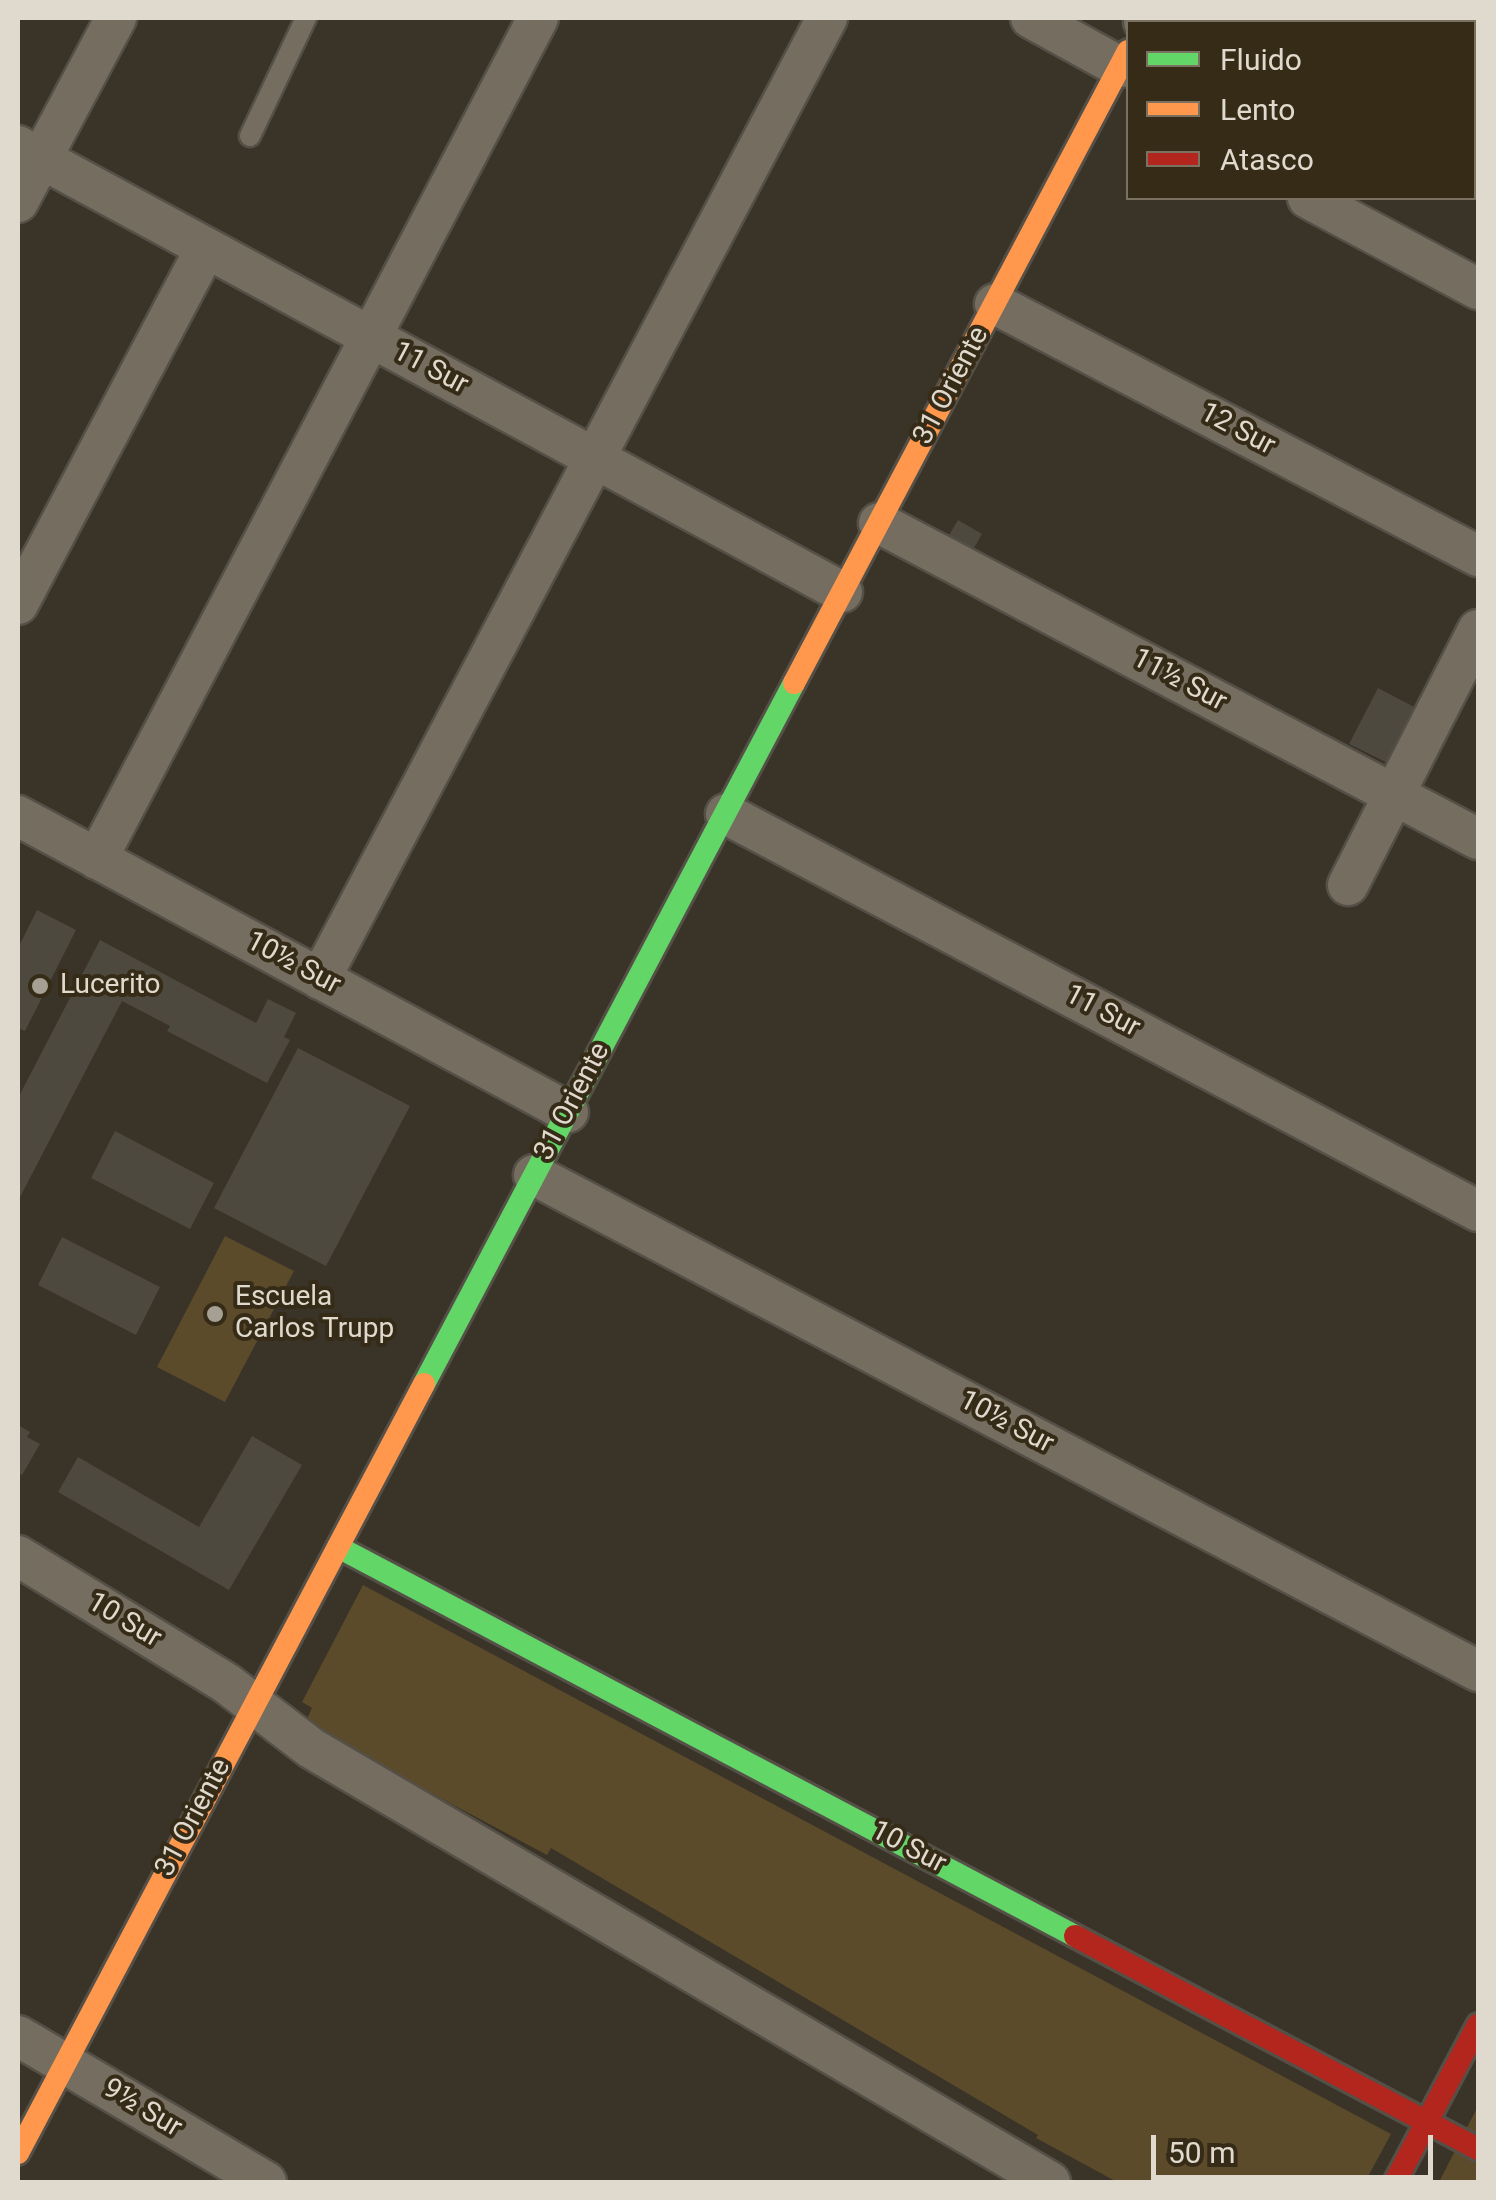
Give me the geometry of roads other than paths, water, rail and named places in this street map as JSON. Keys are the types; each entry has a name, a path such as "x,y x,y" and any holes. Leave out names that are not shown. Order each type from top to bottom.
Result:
{"street":[{"path":"18,202 29,152 116,18"},
{"path":"97,859 538,18"},
{"path":"320,978 828,18"},
{"path":"1031,18 1121,78"},
{"name":"31 Oriente","path":"18,2152 995,304 1121,78"},
{"name":"11 Sur","path":"29,152 842,592"},
{"path":"1312,200 1478,288"},
{"path":"18,604 32,544 206,248"},
{"name":"12 Sur","path":"995,304 1478,556"},
{"name":"11½ Sur","path":"879,523 1478,839"},
{"path":"1348,885 1478,630"},
{"name":"11 Sur","path":"726,814 1478,1211"},
{"name":"10½ Sur","path":"18,816 568,1112"},
{"name":"10½ Sur","path":"534,1175 1478,1671"},
{"name":"10 Sur","path":"338,1547 1478,2149"},
{"name":"10 Sur","path":"18,1556 226,1683 310,1748 1050,2182"},
{"path":"1395,2182 1478,2026"},
{"name":"9½ Sur","path":"18,2036 266,2182"}],"lane":[{"path":"250,136 306,18"}],"place":[{"name":"Lucerito","path":"40,986"},
{"name":"Escuela Carlos Trupp","path":"215,1314"}]}
